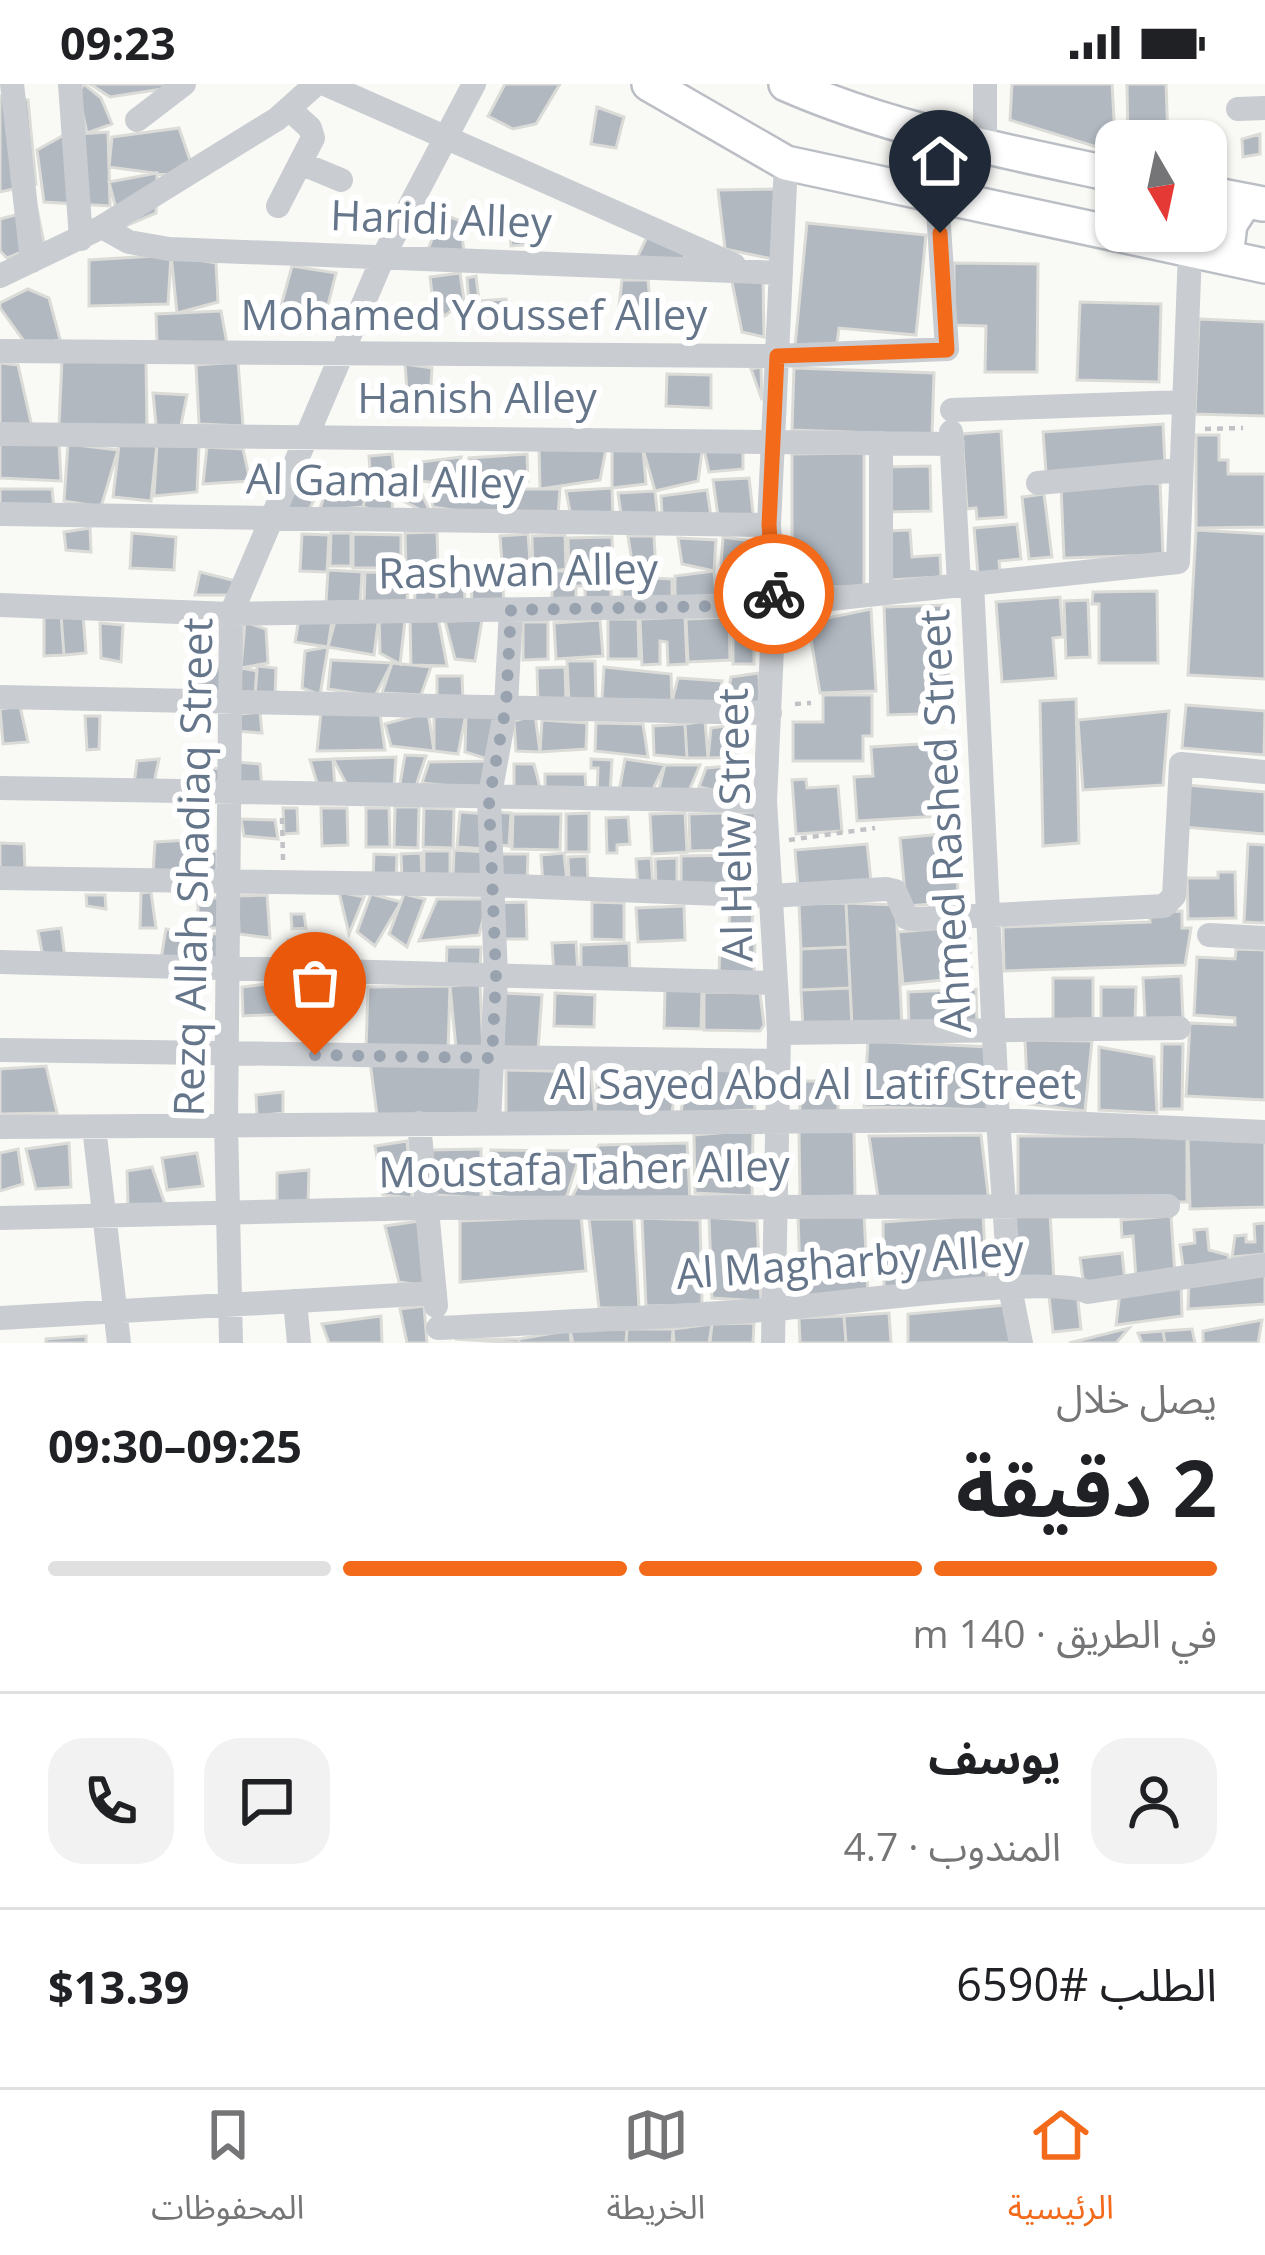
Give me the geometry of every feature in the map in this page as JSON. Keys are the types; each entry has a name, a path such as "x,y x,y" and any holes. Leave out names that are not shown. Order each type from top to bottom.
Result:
{"main road":[{"path":"650,84 786,163 1095,226"},
{"path":"786,84 856,98 985,147 1095,171"},
{"path":"1226,257 1230,224 1255,202"},
{"path":"1210,252 1265,266"}],"street":[{"path":"12,84 32,261"},
{"path":"70,84 91,233"},
{"path":"137,120 184,84"},
{"path":"325,84 748,270"},
{"name":"Rezq Allah Shadiaq Street","path":"231,1343 226,1124 231,614 384,255 441,137 474,84"},
{"path":"985,84 985,147"},
{"path":"0,276 91,233 298,94 312,131 278,206"},
{"path":"1238,109 1265,107"},
{"path":"300,163 341,180"},
{"name":"Al Helw Street","path":"773,1343 779,1033 770,896 772,843 765,801 774,605 769,525 786,163"},
{"name":"Mohamed Youssef Alley","path":"0,352 777,356 947,350 937,195"},
{"name":"Haridi Alley","path":"91,233 170,249 781,273"},
{"path":"1038,483 1180,470 1182,252"},
{"name":"Hanish Alley","path":"0,434 881,443 952,429 1182,402"},
{"name":"Ahmed Rashed Street","path":"952,429 1010,1288 1021,1343"},
{"path":"881,443 881,592"},
{"name":"Rashwan Alley","path":"0,604 231,614 774,605 1178,562 1180,470"},
{"name":"Al Gamal Alley","path":"0,514 769,525"},
{"path":"489,1123 496,977 489,800 506,706 511,610"},
{"path":"0,697 770,713"},
{"path":"0,878 489,885 770,896 886,889 900,896 908,918 1172,903 1181,764 1265,772"},
{"path":"0,788 489,800 765,801"},
{"path":"1209,935 1265,938"},
{"path":"0,962 227,964 496,977 776,983"},
{"path":"779,1033 1180,1028"},
{"path":"0,1050 778,1061"},
{"name":"Al Sayed Abd Al Latif Street","path":"0,1127 776,1119 998,1120 1265,1132"},
{"path":"419,1123 439,1336"},
{"path":"94,1126 118,1343"},
{"name":"Moustafa Taher Alley","path":"0,1218 426,1208 1168,1206"},
{"name":"Al Magharby Alley","path":"439,1336 1010,1288 1076,1286 1088,1292 1265,1265"},
{"path":"0,1318 435,1293"},
{"path":"295,1301 298,1343"}],"path":[{"path":"1181,429 1243,428"},
{"path":"281,796 283,884"},
{"path":"772,843 875,828"}],"building":[{"path":"84,84 101,98 112,124 87,133 78,92"},
{"path":"90,84 168,84 169,88 110,97"},
{"path":"505,84 560,84 536,124 513,129 488,116"},
{"path":"1012,84 1112,84 1114,120 1095,120 1095,146 1010,120"},
{"path":"1127,84 1166,84 1167,120 1128,120"},
{"path":"0,96 28,100 36,184 0,192"},
{"path":"597,107 624,117 616,148 591,144"},
{"path":"179,128 192,166 177,176 109,167 112,137"},
{"path":"108,132 110,206 44,202 37,150 64,135"},
{"path":"1260,134 1260,154 1243,157 1242,139"},
{"path":"157,173 156,213 121,228 109,182"},
{"path":"776,189 777,260 725,249 718,190"},
{"path":"37,209 44,243 7,258 0,251 0,219"},
{"path":"442,214 461,221 464,254 425,257"},
{"path":"509,221 534,226 537,244 511,246"},
{"path":"807,223 926,235 916,335 839,328 836,350 795,346"},
{"path":"647,237 685,254 684,262 636,260"},
{"path":"171,255 168,304 89,306 89,260"},
{"path":"171,255 216,263 218,302 177,313"},
{"path":"954,263 1038,264 1037,372 985,372 986,326 954,325"},
{"path":"292,266 336,273 327,309 281,306"},
{"path":"460,273 464,300 445,316 433,302 430,277"},
{"path":"476,276 479,301 506,299 510,313 470,318 467,278"},
{"path":"731,277 763,280 764,337 742,332"},
{"path":"622,280 648,280 651,315 618,315"},
{"path":"28,289 49,298 60,339 31,351 0,308 0,303"},
{"path":"1080,302 1161,304 1159,382 1077,380"},
{"path":"221,311 227,344 157,342 156,314"},
{"path":"1199,319 1265,322 1265,416 1195,414"},
{"path":"62,359 146,362 147,427 59,425"},
{"path":"238,362 243,426 199,424 196,365"},
{"path":"0,363 18,365 32,427 0,427"},
{"path":"405,364 432,368 430,401 408,404"},
{"path":"761,367 762,400 751,369"},
{"path":"794,368 934,373 932,435 792,430"},
{"path":"667,374 711,375 711,408 666,406"},
{"path":"153,393 187,395 179,435 156,425"},
{"path":"1163,424 1165,465 1046,472 1043,432"},
{"path":"1001,431 1006,517 977,519 976,508 967,509 962,434"},
{"path":"1196,435 1219,435 1219,460 1228,460 1228,474 1265,474 1265,527 1196,528"},
{"path":"642,438 646,484 612,488 612,448"},
{"path":"0,440 59,442 61,481 0,478"},
{"path":"68,444 118,450 101,507 64,501"},
{"path":"157,444 199,446 197,492 154,496"},
{"path":"157,444 151,501 113,497 119,445"},
{"path":"703,445 743,446 743,469 709,472"},
{"path":"703,445 698,481 655,491 643,449"},
{"path":"207,447 243,449 250,481 203,484"},
{"path":"539,449 606,449 600,480 540,489"},
{"path":"864,453 864,587 792,587 792,454"},
{"path":"392,454 395,482 371,484 369,456"},
{"path":"527,454 528,481 466,484 469,458"},
{"path":"461,457 454,485 413,480 413,463"},
{"path":"930,466 931,511 886,512 885,467"},
{"path":"749,478 754,521 718,516 713,480"},
{"path":"505,481 502,518 433,507 430,487"},
{"path":"323,482 309,510 284,512 292,487"},
{"path":"1160,483 1163,555 1064,558 1061,486"},
{"path":"368,486 393,487 392,516 363,507"},
{"path":"368,486 363,507 319,511 327,488"},
{"path":"419,488 432,516 394,496"},
{"path":"612,488 613,517 571,517 566,491"},
{"path":"0,489 52,489 54,509 0,505"},
{"path":"503,489 560,489 558,515 507,513"},
{"path":"707,490 711,516 662,515 661,496"},
{"path":"655,491 658,519 621,514 618,493"},
{"path":"1044,494 1052,557 1029,559 1022,497"},
{"path":"1017,524 1021,559 999,561 1000,572 978,574 974,528"},
{"path":"90,528 91,552 66,550 64,532"},
{"path":"910,530 912,557 940,555 941,577 889,580 886,531"},
{"path":"1196,530 1265,534 1265,679 1188,675"},
{"path":"437,532 438,569 406,570 405,533"},
{"path":"132,533 176,537 174,570 130,568"},
{"path":"331,533 351,533 351,566 330,566"},
{"path":"302,534 329,535 327,572 300,571"},
{"path":"353,534 401,535 401,568 353,568"},
{"path":"528,534 531,575 503,576 500,536"},
{"path":"565,535 566,569 533,575 532,536"},
{"path":"628,536 654,536 656,571 643,571 632,562"},
{"path":"612,537 613,568 569,570 568,538"},
{"path":"723,537 752,541 757,564 721,564"},
{"path":"678,538 716,540 714,571 682,564"},
{"path":"328,570 362,572 360,606 326,603"},
{"path":"435,571 437,601 415,603 414,572"},
{"path":"447,571 464,571 465,605 437,606 437,590 448,590"},
{"path":"552,571 611,571 611,601 585,601 585,586 576,586 576,602 552,602"},
{"path":"714,571 716,595 675,598 675,576"},
{"path":"200,572 236,581 229,595 195,595"},
{"path":"365,572 408,573 407,606 364,605"},
{"path":"502,572 504,606 472,607 471,574"},
{"path":"642,578 643,601 622,602 622,579"},
{"path":"651,578 672,579 672,599 651,599"},
{"path":"750,580 750,594 729,595 728,581"},
{"path":"1157,591 1158,663 1099,663 1099,604 1092,604 1093,592"},
{"path":"1060,597 1063,637 1053,638 1056,678 1002,682 996,602"},
{"path":"1088,600 1090,657 1066,658 1064,601"},
{"path":"946,605 950,713 888,715 884,607"},
{"path":"871,609 876,691 820,693 808,622"},
{"path":"406,612 400,664 380,653 379,616"},
{"path":"300,613 333,613 328,647 295,642"},
{"path":"83,614 86,653 64,655 61,615"},
{"path":"61,615 64,655 44,656 44,618"},
{"path":"379,616 374,655 328,647 335,621"},
{"path":"685,617 687,664 668,665 667,642 660,641 660,664 642,665 640,619"},
{"path":"729,617 730,660 688,662 686,619"},
{"path":"410,618 438,618 447,666 411,665"},
{"path":"608,619 638,619 639,659 608,659"},
{"path":"482,620 475,661 455,659 445,621"},
{"path":"600,620 603,656 556,659 554,623"},
{"path":"733,621 754,621 754,664 733,664"},
{"path":"245,622 266,629 268,663 241,668"},
{"path":"523,622 548,622 548,659 523,660"},
{"path":"100,623 123,625 121,662 101,658"},
{"path":"328,647 320,695 302,688 305,651"},
{"path":"331,660 392,663 375,696 328,689"},
{"path":"567,661 595,661 596,702 569,703"},
{"path":"392,663 431,667 421,695 382,693"},
{"path":"257,666 276,668 275,698 255,696"},
{"path":"225,667 223,694 192,695 197,669"},
{"path":"565,667 566,701 538,702 537,668"},
{"path":"604,667 671,674 672,701 602,699"},
{"path":"241,668 257,671 255,696 239,696"},
{"path":"759,673 760,706 726,703 731,677"},
{"path":"437,676 462,676 463,700 437,701"},
{"path":"678,678 722,681 719,703 672,701"},
{"path":"823,695 872,695 872,736 863,736 863,761 793,761 793,722 823,722"},
{"path":"1076,699 1079,843 1043,846 1040,701"},
{"path":"1186,705 1265,711 1264,755 1182,748"},
{"path":"20,706 28,742 3,744 0,709"},
{"path":"1169,711 1163,785 1083,790 1078,720"},
{"path":"260,712 262,733 235,731 229,715"},
{"path":"321,712 380,714 385,750 317,751"},
{"path":"428,712 434,751 391,746 385,724"},
{"path":"502,713 494,761 465,752 466,714"},
{"path":"466,714 458,754 434,751 434,717"},
{"path":"535,715 540,752 516,751 514,721"},
{"path":"85,716 100,716 99,749 87,750"},
{"path":"542,720 587,723 586,749 540,752"},
{"path":"705,721 708,758 687,758 685,724"},
{"path":"596,723 643,724 648,757 595,751"},
{"path":"685,724 687,758 654,755 653,726"},
{"path":"740,724 738,757 708,758 711,728"},
{"path":"952,742 957,815 857,821 854,777 873,776 871,747"},
{"path":"405,755 426,756 415,789 400,784"},
{"path":"396,757 394,787 347,785 333,759"},
{"path":"159,759 153,788 133,792 137,761"},
{"path":"333,759 335,789 318,786 310,760"},
{"path":"591,759 612,760 610,794 597,793 598,768 591,768"},
{"path":"625,759 665,765 652,791 619,791"},
{"path":"494,761 488,790 422,783 429,762"},
{"path":"237,762 260,764 262,789 235,790"},
{"path":"514,764 534,764 541,791 514,792"},
{"path":"202,765 222,770 222,788 201,785"},
{"path":"665,765 700,765 688,793 658,792"},
{"path":"741,765 731,794 699,787 706,768"},
{"path":"545,774 585,774 586,790 545,790"},
{"path":"806,779 807,788 838,786 842,831 796,834 792,780"},
{"path":"1187,785 1265,792 1265,834 1183,827"},
{"path":"395,807 419,807 418,848 394,847"},
{"path":"283,808 297,808 298,833 284,834"},
{"path":"321,808 347,808 348,845 322,846"},
{"path":"366,808 389,808 390,847 366,847"},
{"path":"424,808 454,809 453,848 423,847"},
{"path":"460,812 488,814 486,849 457,847"},
{"path":"494,812 511,813 509,846 492,844"},
{"path":"760,812 762,849 690,851 689,814"},
{"path":"589,813 589,852 566,852 566,814"},
{"path":"685,813 687,852 652,854 650,814"},
{"path":"513,814 561,814 560,850 512,849"},
{"path":"628,817 630,844 617,845 617,853 607,853 606,818"},
{"path":"241,819 275,820 278,839 244,836"},
{"path":"953,833 959,902 906,906 900,838"},
{"path":"188,840 193,874 153,873 155,842"},
{"path":"0,843 24,844 25,870 0,873"},
{"path":"867,844 871,881 798,888 795,850"},
{"path":"1248,844 1265,845 1265,923 1244,922"},
{"path":"454,850 486,852 485,880 453,878"},
{"path":"217,851 217,873 193,874 200,853"},
{"path":"424,851 450,851 450,880 424,880"},
{"path":"421,853 422,879 402,879 401,854"},
{"path":"564,853 567,882 543,884 541,855"},
{"path":"374,854 397,855 396,880 373,880"},
{"path":"496,854 528,854 527,883 496,883"},
{"path":"744,855 745,884 681,885 681,856"},
{"path":"587,856 588,880 569,881 568,857"},
{"path":"651,858 653,886 638,887 636,859"},
{"path":"677,858 677,884 656,885 655,859"},
{"path":"1218,872 1235,872 1236,918 1188,919 1187,878 1218,878"},
{"path":"151,892 156,928 140,928 141,893"},
{"path":"339,892 364,897 349,934"},
{"path":"371,894 401,902 375,946 357,932"},
{"path":"404,894 425,899 407,947 389,934"},
{"path":"86,895 105,895 106,909 87,906"},
{"path":"267,895 270,938 239,934 238,896"},
{"path":"198,898 218,898 219,928 198,928"},
{"path":"437,899 488,899 479,935 419,941"},
{"path":"526,902 527,939 498,939 497,903"},
{"path":"592,902 624,903 624,940 592,939"},
{"path":"730,903 753,904 752,926 729,926"},
{"path":"846,903 896,905 902,1028 852,1026"},
{"path":"846,903 848,947 801,949 799,904"},
{"path":"684,906 685,940 638,942 636,908"},
{"path":"1182,911 1182,928 1191,928 1185,965 1004,971 1003,927 1150,922 1149,912"},
{"path":"291,914 304,914 306,928 292,929"},
{"path":"968,926 972,977 903,984 898,932"},
{"path":"61,928 65,957 44,962 38,931"},
{"path":"166,929 191,933 195,957 161,959"},
{"path":"191,933 220,934 221,959 195,957"},
{"path":"730,938 755,939 754,975 719,974 720,944 730,944"},
{"path":"288,940 308,940 308,960 286,960"},
{"path":"576,942 578,974 554,975 552,943"},
{"path":"629,943 630,976 581,977 581,945"},
{"path":"447,947 481,947 480,973 446,972"},
{"path":"848,947 850,988 801,990 801,949"},
{"path":"1236,949 1265,950 1265,1100 1186,1096 1190,1023 1235,1025 1235,1018 1194,1015 1197,957 1235,959"},
{"path":"1181,976 1183,1018 1145,1020 1143,978"},
{"path":"1053,978 1093,978 1093,1023 1053,1023"},
{"path":"283,982 284,1014 243,1016 242,987"},
{"path":"324,983 323,1020 309,1016 306,985"},
{"path":"480,983 483,1051 456,1048 450,986"},
{"path":"450,986 448,1051 366,1050 368,987"},
{"path":"1101,987 1136,987 1135,1021 1101,1020"},
{"path":"850,988 852,1026 803,1028 801,990"},
{"path":"976,989 977,1025 909,1028 908,992"},
{"path":"665,990 702,991 701,1029 664,1028"},
{"path":"704,992 760,993 764,1025 760,1031 704,1030"},
{"path":"505,993 542,995 538,1050 502,1047"},
{"path":"555,993 595,995 594,1027 554,1026"},
{"path":"1025,1040 1092,1041 1085,1111 1028,1104"},
{"path":"868,1041 989,1047 995,1110 864,1107"},
{"path":"1162,1044 1183,1044 1182,1109 1161,1109"},
{"path":"1099,1047 1154,1057 1157,1113 1099,1110"},
{"path":"370,1062 492,1064 475,1123 377,1115"},
{"path":"46,1066 57,1113 0,1114 0,1069"},
{"path":"598,1067 678,1067 672,1113 595,1112"},
{"path":"750,1068 755,1110 681,1113 687,1072"},
{"path":"506,1070 591,1072 595,1112 506,1115"},
{"path":"800,1081 838,1081 838,1112 800,1112"},
{"path":"283,1092 283,1113 257,1116 256,1095"},
{"path":"753,1130 752,1196 695,1193 694,1135"},
{"path":"854,1130 855,1196 800,1197 799,1131"},
{"path":"981,1135 989,1202 878,1197 869,1136"},
{"path":"1018,1136 1187,1136 1187,1202 1018,1202"},
{"path":"1265,1137 1265,1207 1190,1209 1188,1139"},
{"path":"407,1141 412,1198 383,1195 375,1146"},
{"path":"69,1143 71,1187 36,1189 26,1149"},
{"path":"687,1143 690,1200 572,1197 599,1145"},
{"path":"18,1149 23,1184 0,1191 0,1153"},
{"path":"481,1149 481,1198 436,1195 429,1150"},
{"path":"491,1150 581,1151 565,1202 491,1196"},
{"path":"197,1153 203,1186 167,1190 162,1158"},
{"path":"152,1167 166,1207 128,1206 127,1171"},
{"path":"309,1170 308,1203 277,1204 277,1173"},
{"path":"864,1214 868,1294 801,1298 798,1217"},
{"path":"1050,1214 1054,1281 1018,1282 1014,1215"},
{"path":"983,1215 987,1281 884,1289 883,1222"},
{"path":"581,1216 586,1271 460,1282 460,1221"},
{"path":"1171,1216 1175,1275 1136,1278 1133,1236 1122,1237 1121,1220"},
{"path":"709,1217 757,1221 761,1301 712,1298"},
{"path":"642,1218 700,1220 702,1305 646,1306"},
{"path":"589,1219 634,1219 639,1308 599,1308"},
{"path":"419,1221 427,1286 399,1282 385,1226"},
{"path":"1265,1223 1265,1254 1232,1257 1235,1236 1246,1235 1246,1242 1255,1242 1254,1224"},
{"path":"1207,1229 1209,1250 1228,1255 1229,1266 1183,1266 1180,1245 1195,1243 1194,1230"},
{"path":"1122,1253 1125,1281 1084,1286 1080,1258"},
{"path":"1265,1273 1265,1304 1188,1309 1189,1282"},
{"path":"1181,1283 1182,1316 1116,1325 1120,1292"},
{"path":"1077,1292 1081,1329 1053,1332 1049,1296"},
{"path":"1006,1305 1013,1343 908,1343 908,1314"},
{"path":"424,1306 427,1343 407,1343 400,1309"},
{"path":"889,1313 891,1343 846,1343 844,1316"},
{"path":"381,1316 382,1343 329,1343 322,1324"},
{"path":"844,1316 846,1343 800,1343 799,1318"},
{"path":"1262,1320 1258,1343 1203,1343 1203,1331"},
{"path":"754,1323 753,1343 710,1343 712,1324"},
{"path":"712,1324 709,1343 674,1343 673,1329"},
{"path":"1129,1328 1116,1343 1069,1343"},
{"path":"627,1329 673,1329 672,1343 626,1343"},
{"path":"627,1329 626,1343 573,1343 570,1330"},
{"path":"1192,1329 1195,1343 1165,1343 1163,1331"},
{"path":"570,1330 571,1343 519,1343 519,1339"},
{"path":"1163,1331 1165,1343 1142,1343 1138,1333"},
{"path":"86,1336 86,1343 46,1343 46,1339"},
{"path":"455,1339 519,1339 519,1343"}],"way so far":[{"path":"315,1055 492,1058 496,977 489,800 506,706 511,610 774,605 774,594"}],"route":[{"path":"774,594 769,525 777,356 947,350 940,233"}]}
